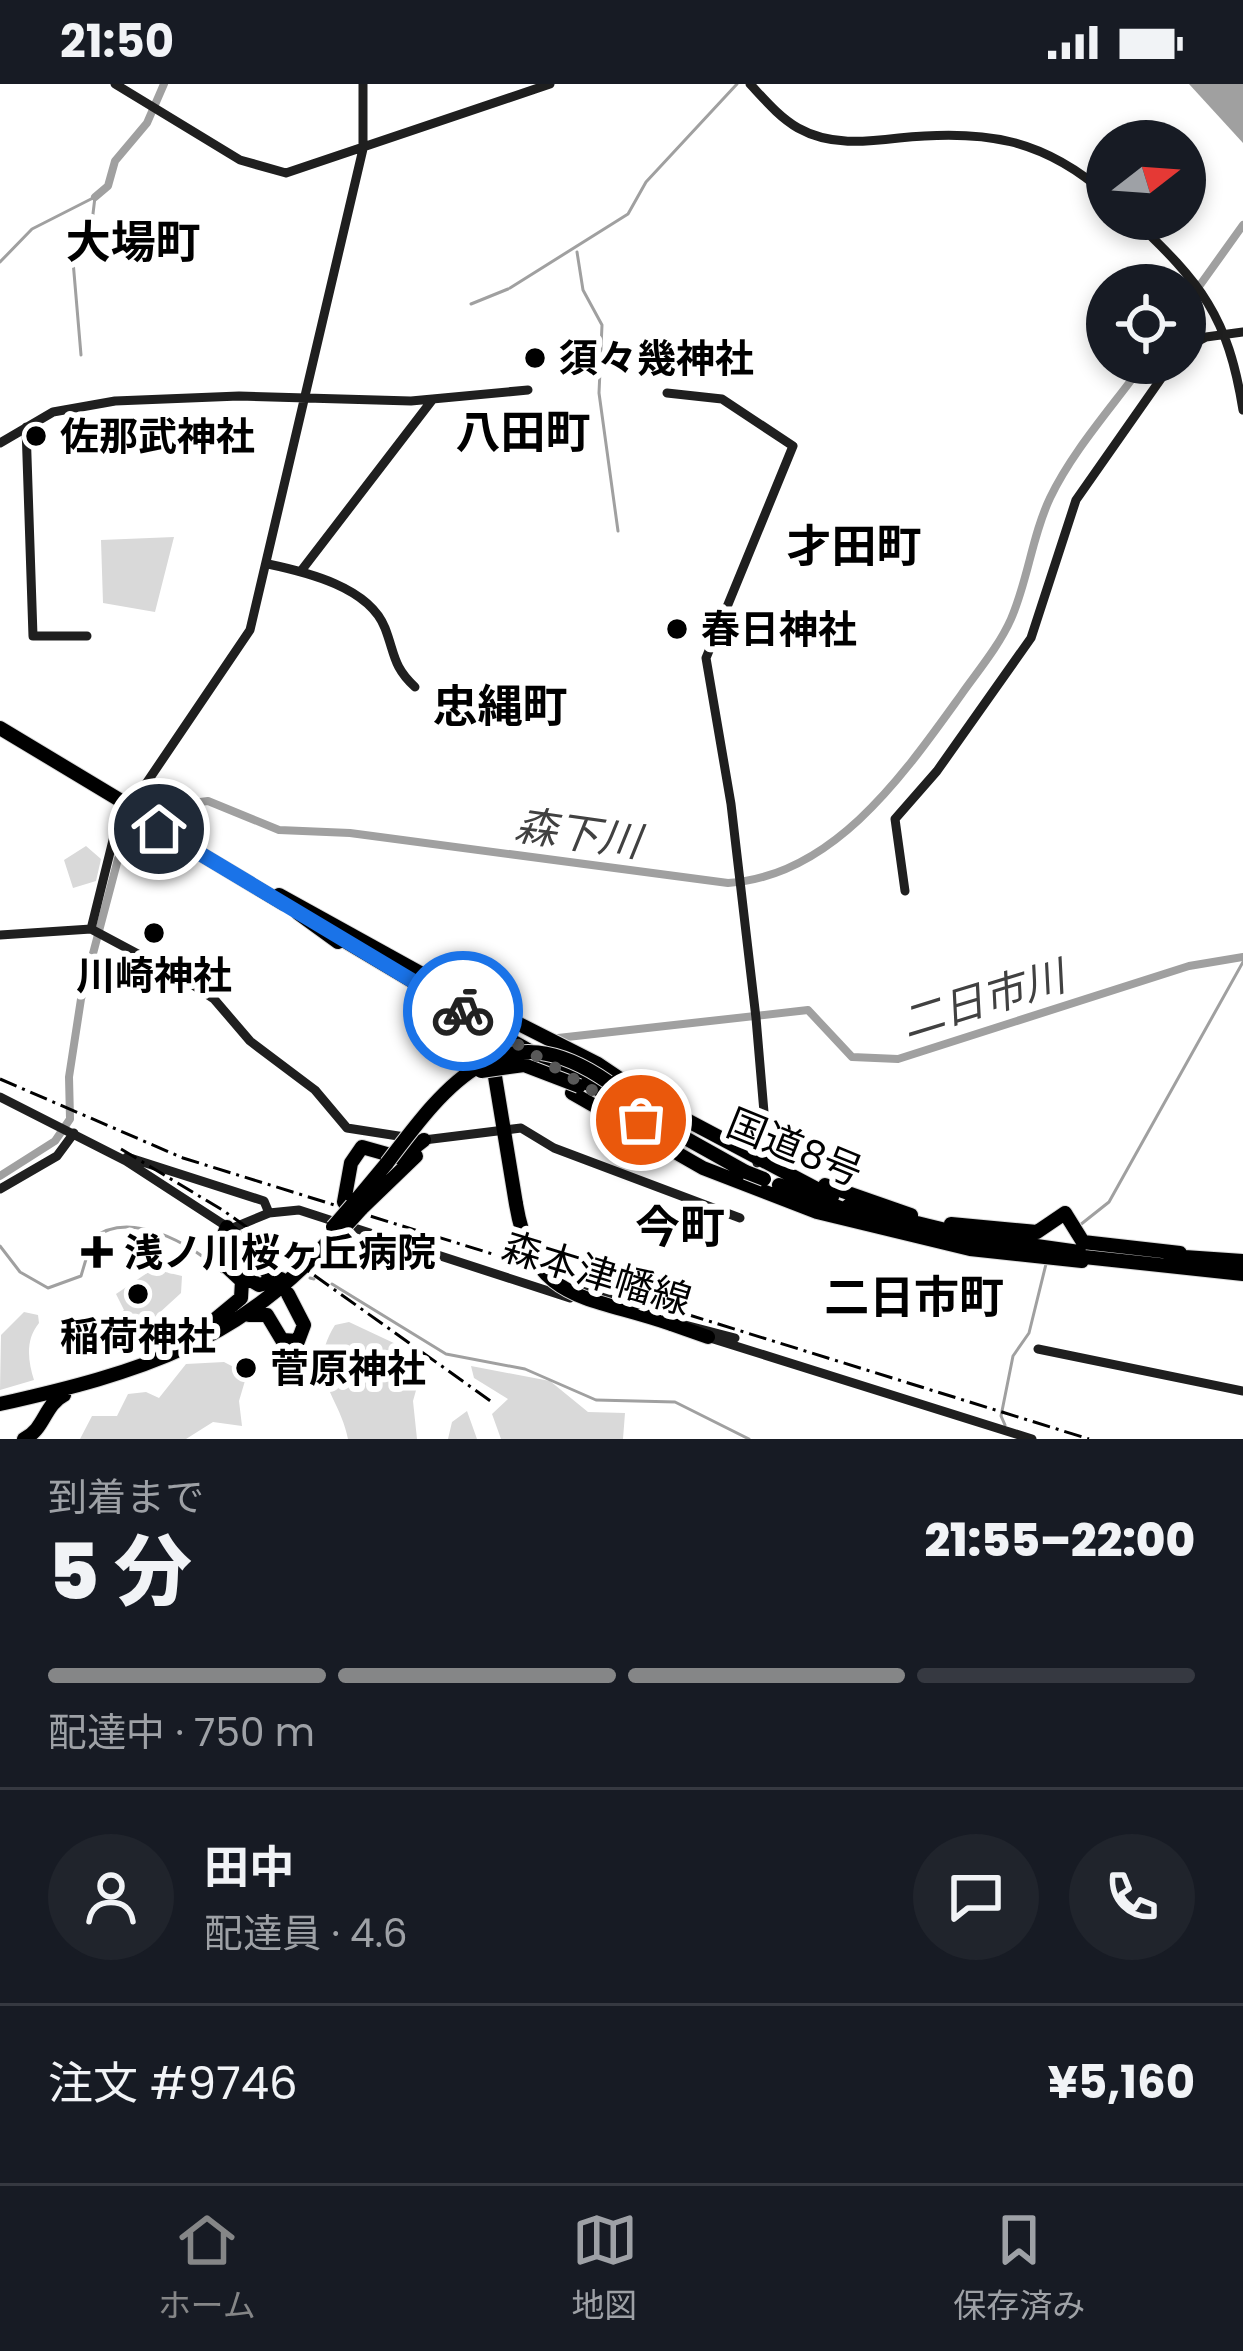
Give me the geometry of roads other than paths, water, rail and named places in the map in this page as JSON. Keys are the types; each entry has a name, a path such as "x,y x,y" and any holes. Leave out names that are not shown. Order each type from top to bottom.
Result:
{"highway":[{"name":"国道8号","path":"0,731 561,1067 577,1084 754,1174 866,1214 986,1244 1243,1272"},
{"name":"国道8号","path":"161,828 413,979"},
{"path":"279,895 598,1064 714,1143"},
{"path":"294,910 464,1020 481,1036 494,1072"},
{"path":"454,991 479,1020 494,1072 525,1249 548,1280 708,1337"},
{"path":"388,1165 454,1082 494,1057 555,1054 714,1143"},
{"path":"27,1434 39,1428 60,1396 165,1359 256,1313 271,1319 284,1341 298,1341 304,1324 288,1294 302,1322 301,1333 292,1338 278,1329 274,1306 446,1098 480,1071 524,1065 577,1084 703,1168 848,1195 925,1219 1037,1232 1053,1226 1062,1213 1083,1243 1180,1253"},
{"name":"国道8号","path":"577,1084 714,1143 754,1174"},
{"path":"353,1206 351,1163 362,1147 401,1158 424,1140"},
{"path":"353,1206 416,1156 424,1140"},
{"path":"754,1174 817,1212 922,1240 1082,1261 1243,1272"},
{"path":"786,1197 866,1214"},
{"name":"国道8号","path":"866,1214 1009,1244 1243,1272"},
{"path":"941,1231 1036,1237 1074,1224"},
{"path":"228,1228 218,1252 225,1263 254,1283 279,1275"},
{"path":"228,1228 279,1275"},
{"path":"137,1368 186,1342 242,1298 242,1281 214,1256 228,1228"},
{"path":"0,1404 137,1368 194,1341 335,1229"},
{"path":"986,1244 1082,1261"},
{"path":"165,1359 250,1312 318,1252"},
{"path":"0,1404 114,1378"},
{"path":"0,1404 29,1406 35,1417 27,1434"}],"street":[{"path":"91,929 116,828 250,630 363,149 363,84"},
{"path":"118,85 240,160 272,172 296,172 550,84"},
{"path":"750,84 786,120 810,134 843,142 964,133 1011,138 1072,166 1086,178"},
{"path":"1154,240 1209,297 1227,334 1243,410"},
{"path":"1206,341 1243,332"},
{"path":"905,890 896,819 949,755 1031,638 1076,500 1157,384"},
{"path":"0,443 53,412 116,401 433,399 528,390"},
{"path":"667,393 722,399 793,442 784,478 706,658 740,872 756,1016 765,1124 754,1174"},
{"path":"301,572 433,399"},
{"path":"26,428 33,636 88,636"},
{"path":"268,564 335,585 378,616 394,666 415,687"},
{"path":"0,935 91,929 110,938 204,991 242,1034 315,1090 347,1128 424,1140 521,1128 554,1148 740,1218"},
{"path":"0,1097 74,1133 228,1228"},
{"path":"0,1189 57,1156 74,1133"},
{"path":"127,1157 264,1201 269,1213"},
{"name":"森本津幡線","path":"228,1228 269,1213 308,1212 1032,1439"},
{"name":"森本津幡線","path":"468,1264 587,1291 678,1324 735,1338"},
{"path":"1038,1349 1243,1391"}],"waterway":[{"path":"95,197 108,186 115,161 147,123 164,84"},
{"path":"510,288 628,214 646,182 737,84"},
{"path":"81,355 73,261 92,222 95,197"},
{"path":"0,262 32,229 93,198"},
{"name":"森下川","path":"1206,277 1243,225"},
{"path":"577,252 583,290 602,325 599,393 618,531"},
{"path":"471,304 508,289"},
{"name":"森下川","path":"0,1176 55,1141 70,1119 69,1077 81,999 118,859 146,819 169,806 208,801 279,830 350,833 728,883 766,876 801,862 863,816 890,787 994,649 1017,604 1039,527 1059,480 1128,384"},
{"name":"二日市川","path":"549,1039 808,1010 852,1057 898,1059 1189,966 1243,957"},
{"path":"1080,1225 1109,1202 1243,962"},
{"path":"0,1246 20,1272 48,1288 81,1276 92,1239 124,1227 160,1233 222,1272"},
{"path":"1005,1425 1001,1416 1013,1356 1029,1333 1046,1264"},
{"path":"270,1269 280,1268"},
{"path":"310,1278 314,1279"},
{"path":"332,1284 446,1354 525,1369 596,1400 675,1402 749,1439"}],"railway":[{"path":"0,1079 183,1158 1089,1439"},
{"path":"121,1149 224,1211 492,1402"}],"place":[{"name":"須々幾神社","path":"535,358"},
{"name":"佐那武神社","path":"36,436"},
{"name":"春日神社","path":"677,629"},
{"name":"川崎神社","path":"154,933"},
{"name":"浅ノ川桜ヶ丘病院","path":"97,1252"},
{"name":"稲荷神社","path":"138,1294"},
{"name":"菅原神社","path":"246,1368"}],"district":[{"name":"大場町","path":"133,242"},
{"name":"八田町","path":"523,432"},
{"name":"才田町","path":"854,546"},
{"name":"忠縄町","path":"500,706"},
{"name":"今町","path":"680,1227"},
{"name":"二日市町","path":"914,1297"}]}
